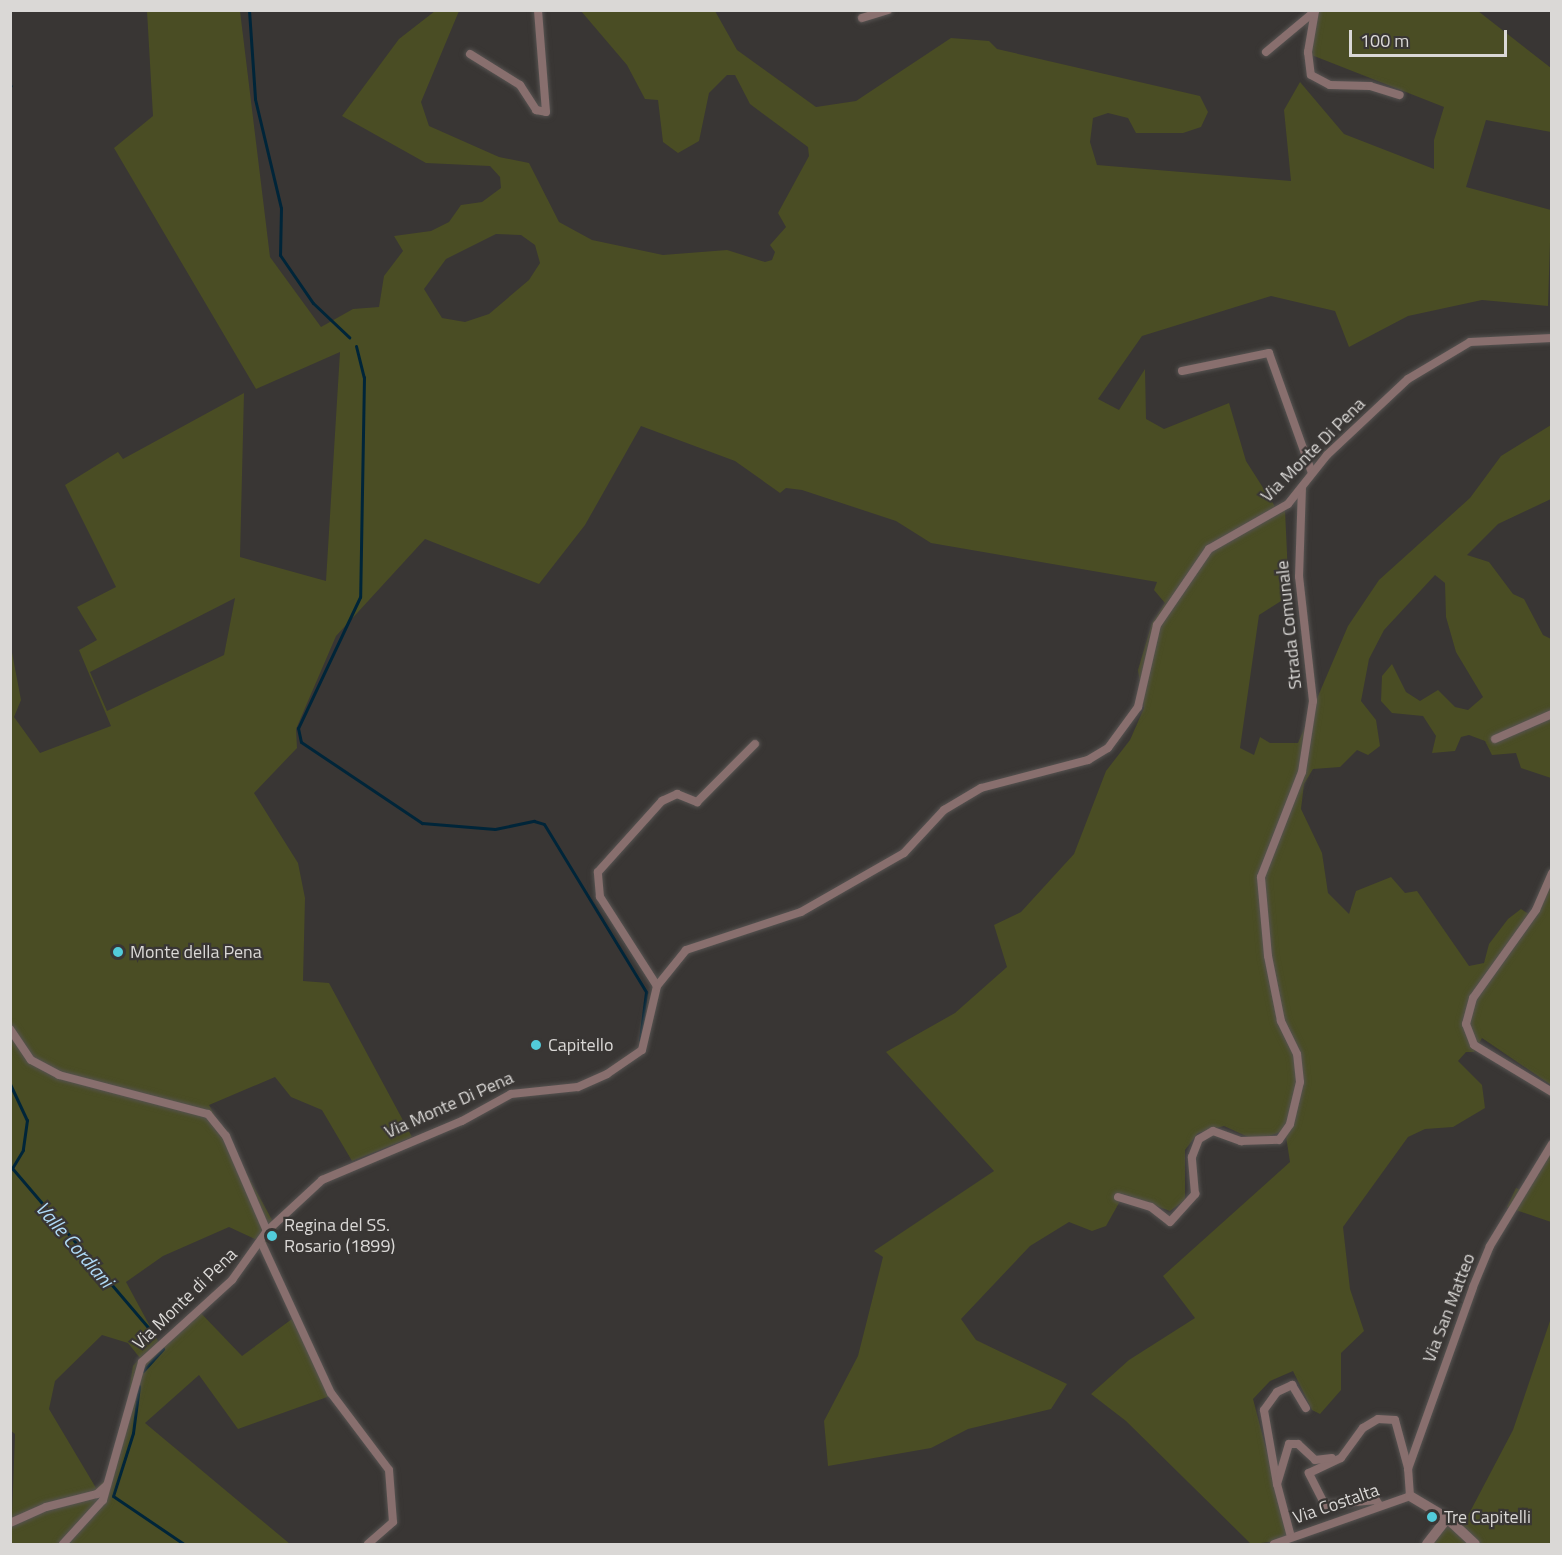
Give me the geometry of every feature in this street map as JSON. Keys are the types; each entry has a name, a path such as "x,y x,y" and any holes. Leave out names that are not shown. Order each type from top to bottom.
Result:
{"street":[{"path":"470,54 520,85 536,110 546,112 538,10"},
{"path":"862,18 888,10"},
{"path":"1266,52 1315,11"},
{"path":"1315,11 1308,52 1311,75 1330,85 1370,86 1400,95"},
{"name":"Via Monte Di Pena","path":"267,1231 343,1168 440,1131 511,1094 578,1087 626,1063 646,1042 657,986 686,950 801,912 904,853 944,810 966,796 1088,760 1108,748 1138,707 1157,625 1198,559 1260,524 1302,488 1312,473 1408,379 1470,342 1551,338"},
{"path":"1182,371 1269,353 1312,473"},
{"name":"Strada Comunale","path":"1118,1197 1151,1207 1170,1222 1195,1194 1192,1157 1199,1139 1213,1131 1241,1141 1279,1140 1294,1104 1300,1082 1297,1054 1281,1021 1268,956 1261,877 1302,772 1312,701 1299,577 1302,488"},
{"path":"1495,739 1551,714"},
{"path":"657,986 600,897 597,872 662,801 676,794 697,802 755,744"},
{"path":"1551,873 1536,910 1473,998 1466,1024 1474,1045 1551,1092"},
{"path":"10,1029 31,1060 59,1075 208,1114 226,1136 267,1231"},
{"name":"Via San Matteo","path":"1410,1496 1408,1469 1490,1246 1551,1144"},
{"name":"Via Monte di Pena","path":"63,1545 103,1500 142,1362 232,1280 262,1244 267,1231"},
{"name":"Via Monte di Pena","path":"262,1244 334,1399 389,1470 393,1522 368,1545"},
{"path":"1291,1536 1277,1484 1264,1410 1277,1392 1292,1385 1306,1408"},
{"path":"1380,1506 1376,1500 1348,1505 1319,1500 1309,1473 1341,1458 1363,1428 1378,1419 1395,1420 1408,1469"},
{"path":"1277,1484 1293,1443 1315,1460 1341,1458"},
{"path":"10,1523 46,1507 97,1494 108,1484"},
{"path":"1410,1496 1447,1518 1475,1545"},
{"name":"Via Costalta","path":"1274,1545 1291,1536 1410,1496"},
{"path":"1427,1545 1447,1518"}],"green space":[{"path":"147,11 240,11 270,257 321,327 353,309 379,307 384,276 403,251 394,236 431,231 449,222 461,205 482,202 501,188 500,177 490,166 426,163 342,116 399,39 435,11 459,11 421,102 429,126 499,157 529,163 559,222 592,240 663,255 727,250 765,262 772,260 775,252 770,245 786,227 778,213 809,156 808,147 750,104 735,75 727,75 709,93 699,141 678,153 663,142 658,100 645,99 627,65 581,11 715,11 737,50 816,107 856,101 951,38 989,41 997,49 1200,96 1208,112 1201,127 1183,133 1136,133 1128,118 1108,113 1093,118 1090,142 1097,165 1291,181 1284,110 1300,82 1344,134 1434,169 1434,140 1444,107 1309,54 1314,11 1478,11 1551,68 1551,132 1486,120 1466,187 1551,210 1548,306 1482,300 1408,316 1349,347 1335,311 1271,296 1142,336 1098,399 1119,410 1145,369 1146,419 1164,429 1229,403 1246,461 1276,508 1285,510 1289,596 1259,615 1240,748 1254,755 1260,737 1270,743 1298,743 1348,626 1379,580 1470,498 1501,456 1551,425 1551,499 1498,524 1467,555 1489,562 1513,594 1524,599 1543,635 1551,639 1551,778 1521,768 1516,753 1492,755 1485,741 1469,735 1461,737 1455,751 1432,753 1436,736 1423,716 1392,713 1381,701 1382,676 1392,664 1406,692 1420,701 1438,690 1455,707 1468,710 1483,697 1456,652 1446,617 1445,583 1435,575 1384,630 1369,659 1361,701 1376,720 1380,746 1368,755 1357,750 1340,767 1313,769 1304,784 1301,809 1322,853 1328,893 1349,914 1356,891 1391,877 1405,893 1417,891 1469,966 1484,963 1489,944 1508,919 1521,909 1532,916 1551,876 1551,1085 1482,1038 1474,1052 1466,1052 1458,1061 1482,1085 1485,1108 1453,1127 1425,1129 1408,1137 1343,1227 1350,1289 1364,1331 1341,1353 1341,1390 1320,1414 1312,1410 1293,1371 1270,1381 1253,1399 1290,1540 1251,1544 1126,1421 1091,1394 1129,1360 1195,1318 1163,1276 1290,1162 1285,1130 1257,1141 1224,1126 1198,1133 1185,1150 1185,1200 1170,1211 1124,1194 1106,1226 1092,1231 1069,1222 1030,1246 961,1319 976,1340 1067,1384 1051,1409 968,1429 931,1448 828,1466 824,1421 858,1356 883,1257 874,1251 994,1171 886,1052 955,1013 1007,967 994,925 1021,912 1074,854 1106,771 1130,740 1144,708 1138,670 1152,623 1165,603 1154,590 1157,582 931,543 896,521 802,490 786,488 780,493 735,461 641,426 585,525 539,584 425,539 336,636 296,729 297,748 254,793 298,863 305,898 303,981 329,983 412,1137 352,1161 322,1110 291,1097 275,1077 209,1105 277,1229 266,1244 229,1227 163,1256 126,1282 159,1343 196,1308 242,1356 292,1319 330,1396 238,1429 199,1375 145,1423 290,1544 11,1544 15,1434 10,1430 10,642 21,700 14,717 40,753 111,726 79,650 97,640 77,607 116,587 65,485 118,452 123,459 244,393 240,557 326,581 340,352 256,389 114,148 153,116","holes":["496,234 521,235 535,245 540,263 529,280 489,314 465,322 442,318 424,289 446,259","235,598 224,655 107,711 90,672","102,1335 128,1343 140,1358 133,1366 123,1428 106,1479 96,1488 49,1409 55,1381"]},
{"path":"1551,1149 1551,1222 1507,1207 1516,1188 1526,1192"},
{"path":"1551,1318 1551,1544 1430,1544 1444,1516 1461,1529 1513,1430"}],"waterway":[{"path":"249,10 255,99 281,208 280,255 313,303 349,337"},
{"path":"356,346 364,377 360,597 298,728 301,742 422,823 495,829 534,821 544,824 646,992 640,1040"},
{"name":"Valle Cordiani","path":"10,1084 27,1120 23,1150 12,1168 154,1334"},
{"name":"Valle Cordiani","path":"143,1371 163,1349"},
{"name":"Valle Cordiani","path":"139,1386 133,1433 113,1496 184,1544"}],"place":[{"name":"Monte della Pena","path":"118,952"},
{"name":"Capitello","path":"536,1045"},
{"name":"Regina del SS. Rosario (1899)","path":"272,1236"},
{"name":"Tre Capitelli","path":"1432,1517"}]}
